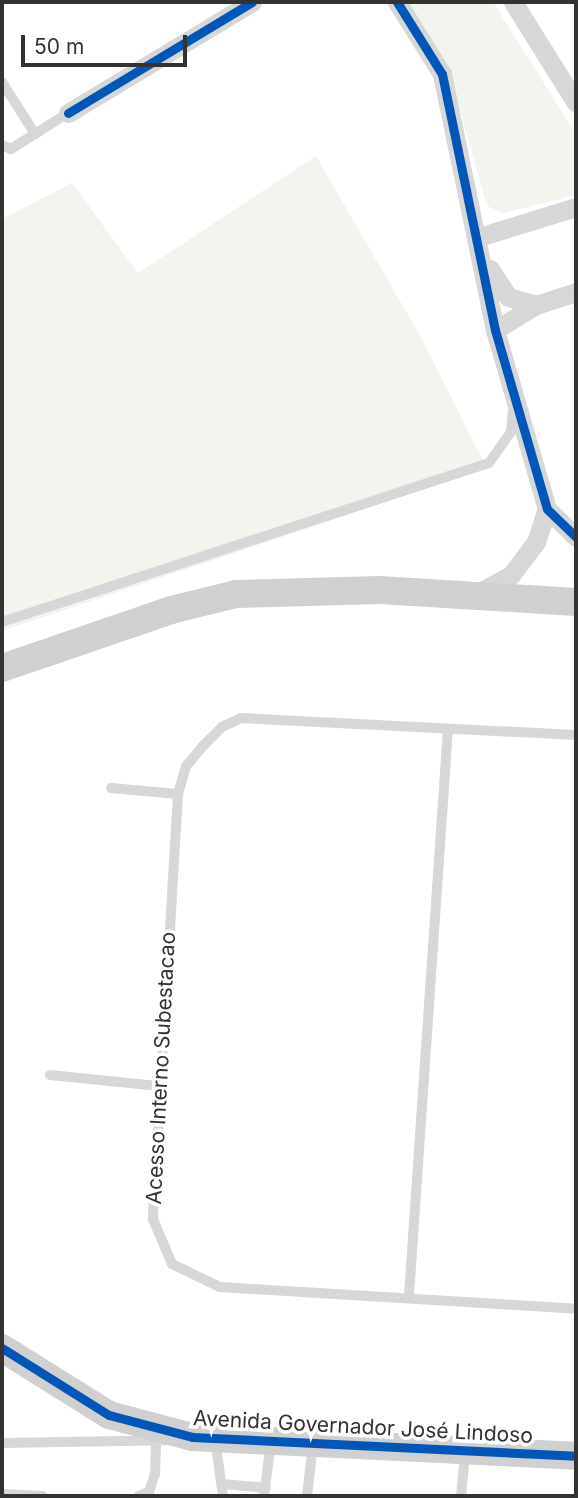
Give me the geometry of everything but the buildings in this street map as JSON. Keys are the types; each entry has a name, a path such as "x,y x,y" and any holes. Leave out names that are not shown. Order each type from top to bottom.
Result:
{"main road":[{"path":"2,668 171,610 236,594 310,589 576,602"},
{"name":"Avenida Governador José Lindoso","path":"2,1348 109,1415 204,1438 576,1455"}],"street":[{"path":"68,113 252,2"},
{"path":"397,2 442,74 480,243 495,330 516,392 547,509 576,537"},
{"path":"513,2 576,103"},
{"path":"480,243 576,207"},
{"path":"480,243 497,284 508,297 536,305"},
{"path":"495,330 536,305 576,292"},
{"path":"474,595 511,575 536,542 547,509"}],"lane":[{"path":"2,82 35,134"},
{"path":"2,145 11,149 68,113"},
{"path":"2,622 489,463 510,432 516,392"},
{"name":"Acesso Interno Subestacao","path":"576,735 242,718 222,727 203,746 186,766 178,794 153,1219 172,1264 220,1287 409,1295 576,1309"},
{"path":"409,1295 448,729"},
{"path":"111,788 178,794"},
{"path":"50,1075 159,1086"},
{"path":"2,1443 204,1438 223,1484 223,1496"},
{"path":"139,1496 149,1492 155,1474 156,1441"},
{"path":"223,1484 265,1492 271,1441"},
{"path":"307,1496 313,1443"},
{"path":"461,1496 465,1450"},
{"path":"2,1494 43,1496"}],"shaded area":[{"path":"404,2 493,2 576,134 576,195 503,213 487,206 451,78"},
{"path":"316,156 422,339 487,468 2,631 2,219 72,183 138,273"}],"cycle path":[{"path":"68,113 252,2"},
{"path":"397,2 442,74 495,330 547,509 576,537"},
{"path":"2,1348 109,1415 192,1437 576,1456"}]}
